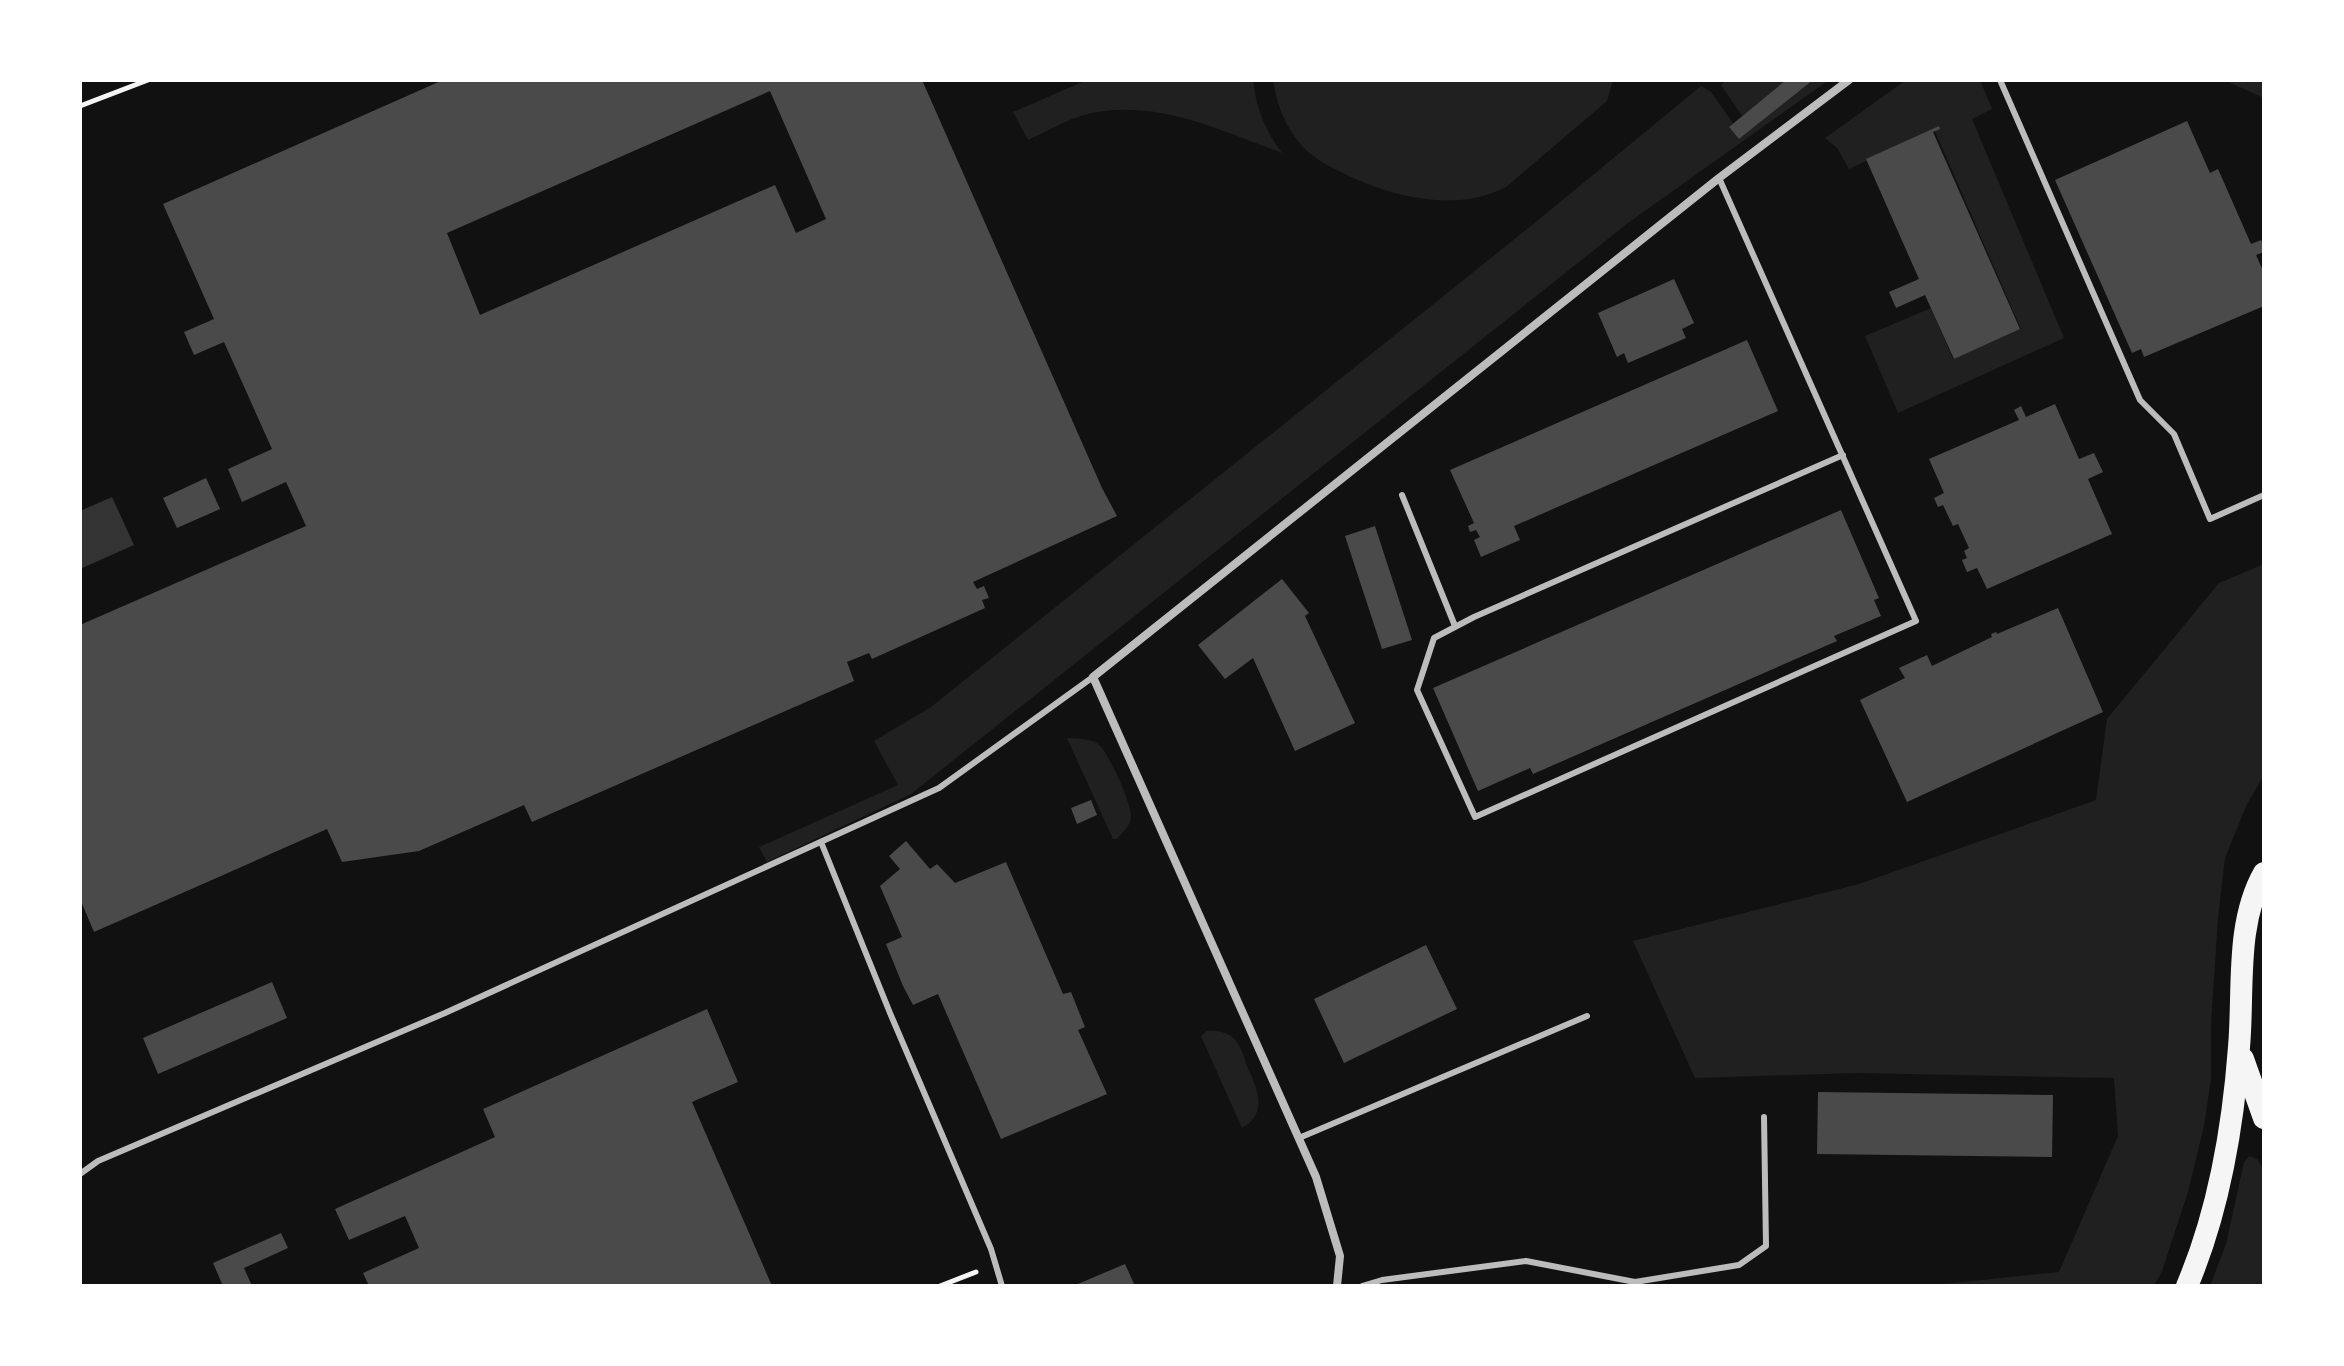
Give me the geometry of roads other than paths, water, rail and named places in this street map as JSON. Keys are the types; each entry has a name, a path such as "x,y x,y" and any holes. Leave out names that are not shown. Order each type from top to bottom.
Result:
{"highway":[{"path":"2187,1286 2218,1193 2234,1107 2245,932 2258,883 2264,873"},
{"path":"2239,1046 2264,1118"}],"street":[{"path":"1337,1286 1340,1256 1316,1177 1093,677 1719,178 1849,80"}],"lane":[{"path":"2000,80 2140,400 2174,434 2210,519 2264,495"},
{"path":"1719,178 1843,455 1916,621 1475,817 1417,690 1434,638 1843,455"},
{"path":"1402,495 1455,626"},
{"path":"80,1174 98,1161 445,1013 939,788 1093,677"},
{"path":"821,842 1002,1286"},
{"path":"1299,1138 1587,1016"},
{"path":"1362,1286 1377,1281 1526,1261 1635,1282 1739,1265 1766,1246 1764,1117"}]}
